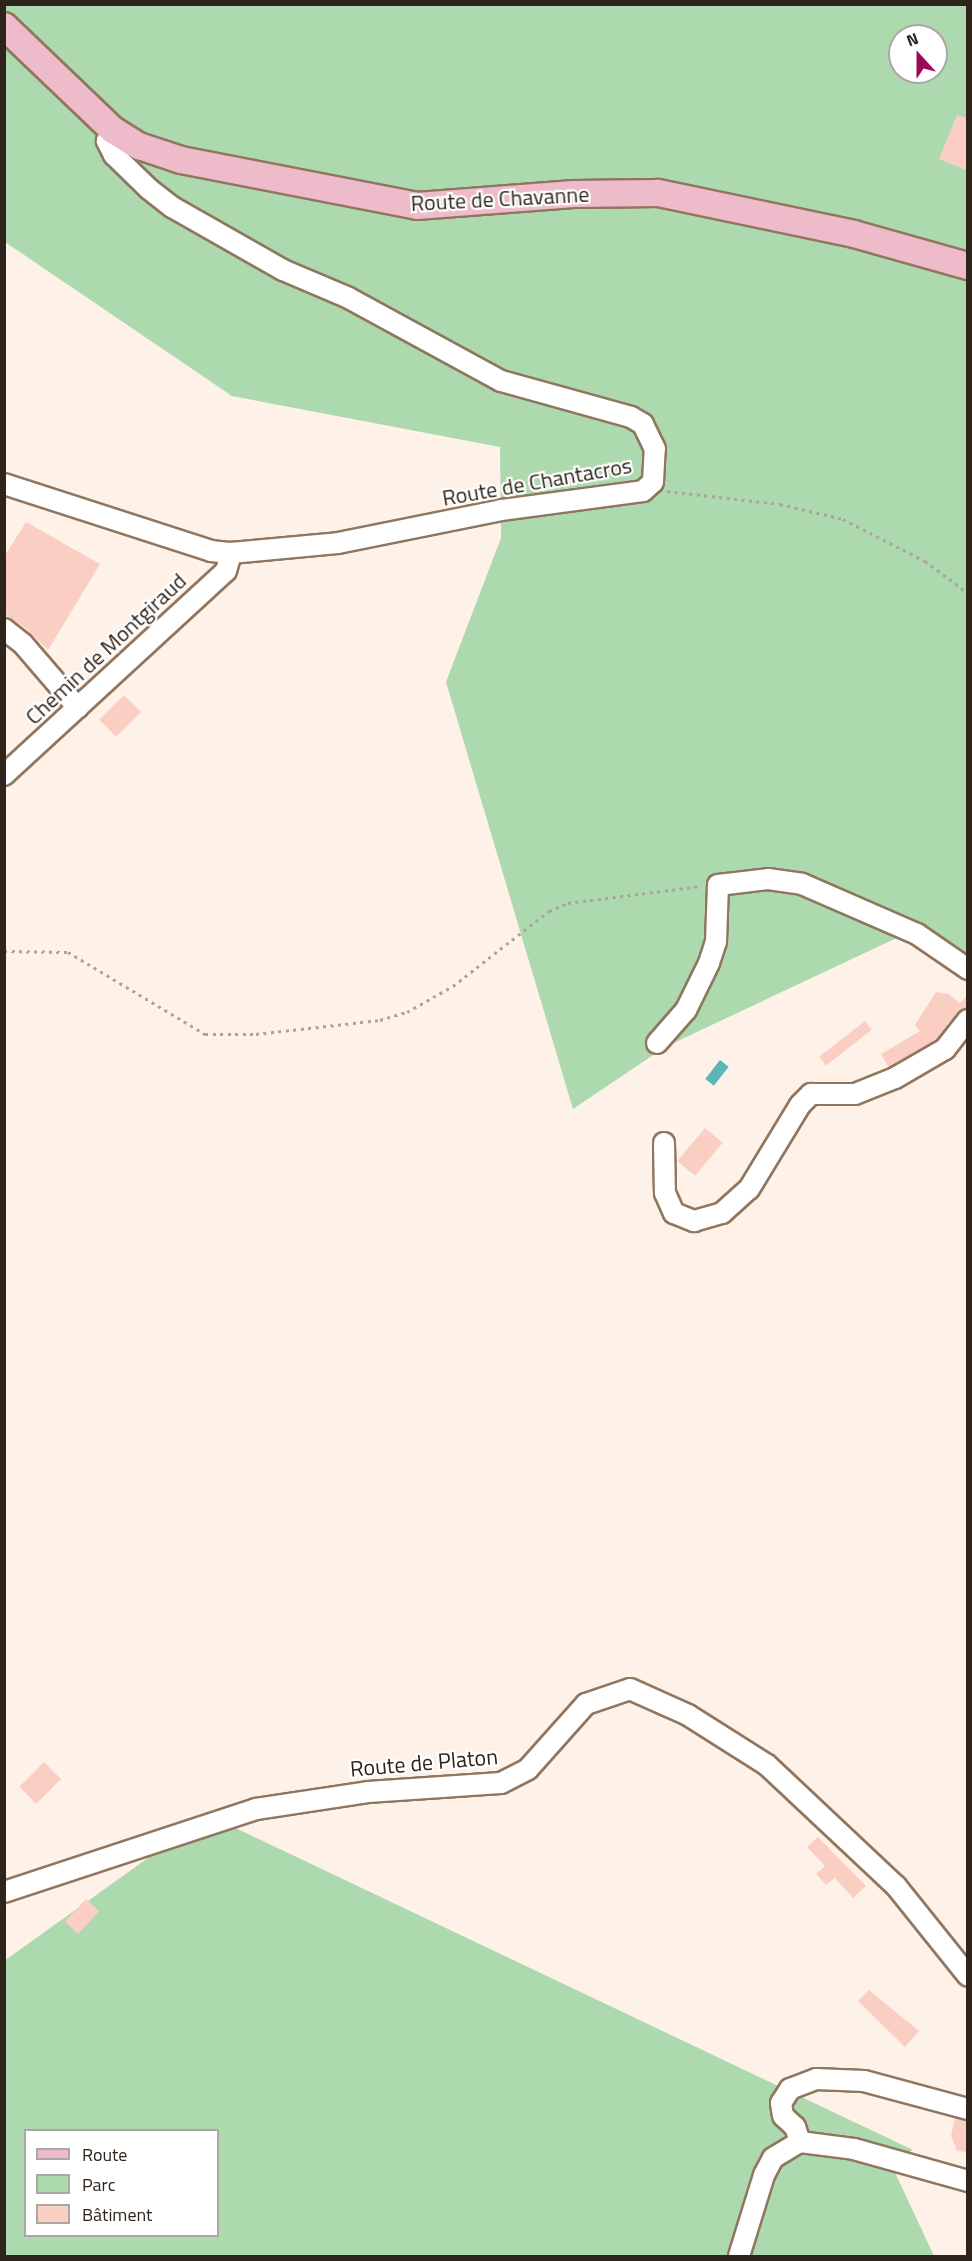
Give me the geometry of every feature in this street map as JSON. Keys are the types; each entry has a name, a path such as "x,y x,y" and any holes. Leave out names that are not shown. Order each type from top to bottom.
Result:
{"main road":[{"name":"Route de Chavanne","path":"4,26 113,130 138,146 181,160 417,206 574,195 658,193 854,234 968,266"}],"street":[{"name":"Route de Chantacros","path":"4,484 212,551 231,553 338,543 501,510 643,491 653,482 655,449 643,424 631,417 501,381 349,298 273,264 172,207 149,189 114,155 107,141 113,130"},
{"name":"Chemin de Montgiraud","path":"7,769 74,712 226,571 231,553"},
{"path":"4,628 23,644 74,712"},
{"path":"4,642 74,712"},
{"path":"657,1043 686,1010 709,963 716,942 718,885 768,879 802,884 917,934 968,969"},
{"path":"664,1143 667,1204 674,1212 694,1221 722,1213 749,1189 800,1105 811,1094 855,1094 896,1078 945,1049 968,1020"},
{"name":"Route de Platon","path":"4,1892 256,1809 368,1792 501,1783 528,1769 586,1704 630,1689 688,1715 768,1765 896,1886 968,1976"},
{"path":"800,2142 795,2127 780,2110 781,2103 790,2089 816,2079 864,2081 968,2109"},
{"path":"739,2256 764,2175 773,2158 800,2142 854,2149 968,2181"}],"path":[{"path":"653,482 663,490 780,504 843,519 925,561 968,593"},
{"path":"4,951 68,952 205,1034 256,1034 380,1020 407,1012 453,986 549,911 568,903 718,885"}],"green space":[{"path":"4,5 967,5 967,955 935,932 920,927 665,1047 573,1109 446,682 501,538 500,447 232,396 5,242"},
{"path":"208,1815 913,2150 891,2164 934,2256 5,2256 4,1961"}],"water":[{"path":"720,1060 729,1067 714,1086 705,1079"}],"building":[{"path":"957,115 968,118 968,171 939,159"},
{"path":"26,522 100,564 48,650 26,628 4,614 4,557"},
{"path":"124,695 141,712 116,737 99,720"},
{"path":"936,992 949,994 960,1003 968,995 968,1008 949,1022 937,1040 889,1068 881,1054 920,1031 915,1025"},
{"path":"865,1021 872,1030 826,1065 819,1057"},
{"path":"705,1128 723,1143 695,1176 677,1161"},
{"path":"44,1762 61,1779 36,1804 19,1787"},
{"path":"818,1837 866,1886 853,1898 835,1878 826,1885 816,1874 825,1866 807,1847"},
{"path":"86,1899 99,1911 78,1934 65,1922"},
{"path":"869,1990 919,2031 905,2047 858,2001"},
{"path":"955,2118 968,2121 968,2152 957,2151 951,2136"}]}
